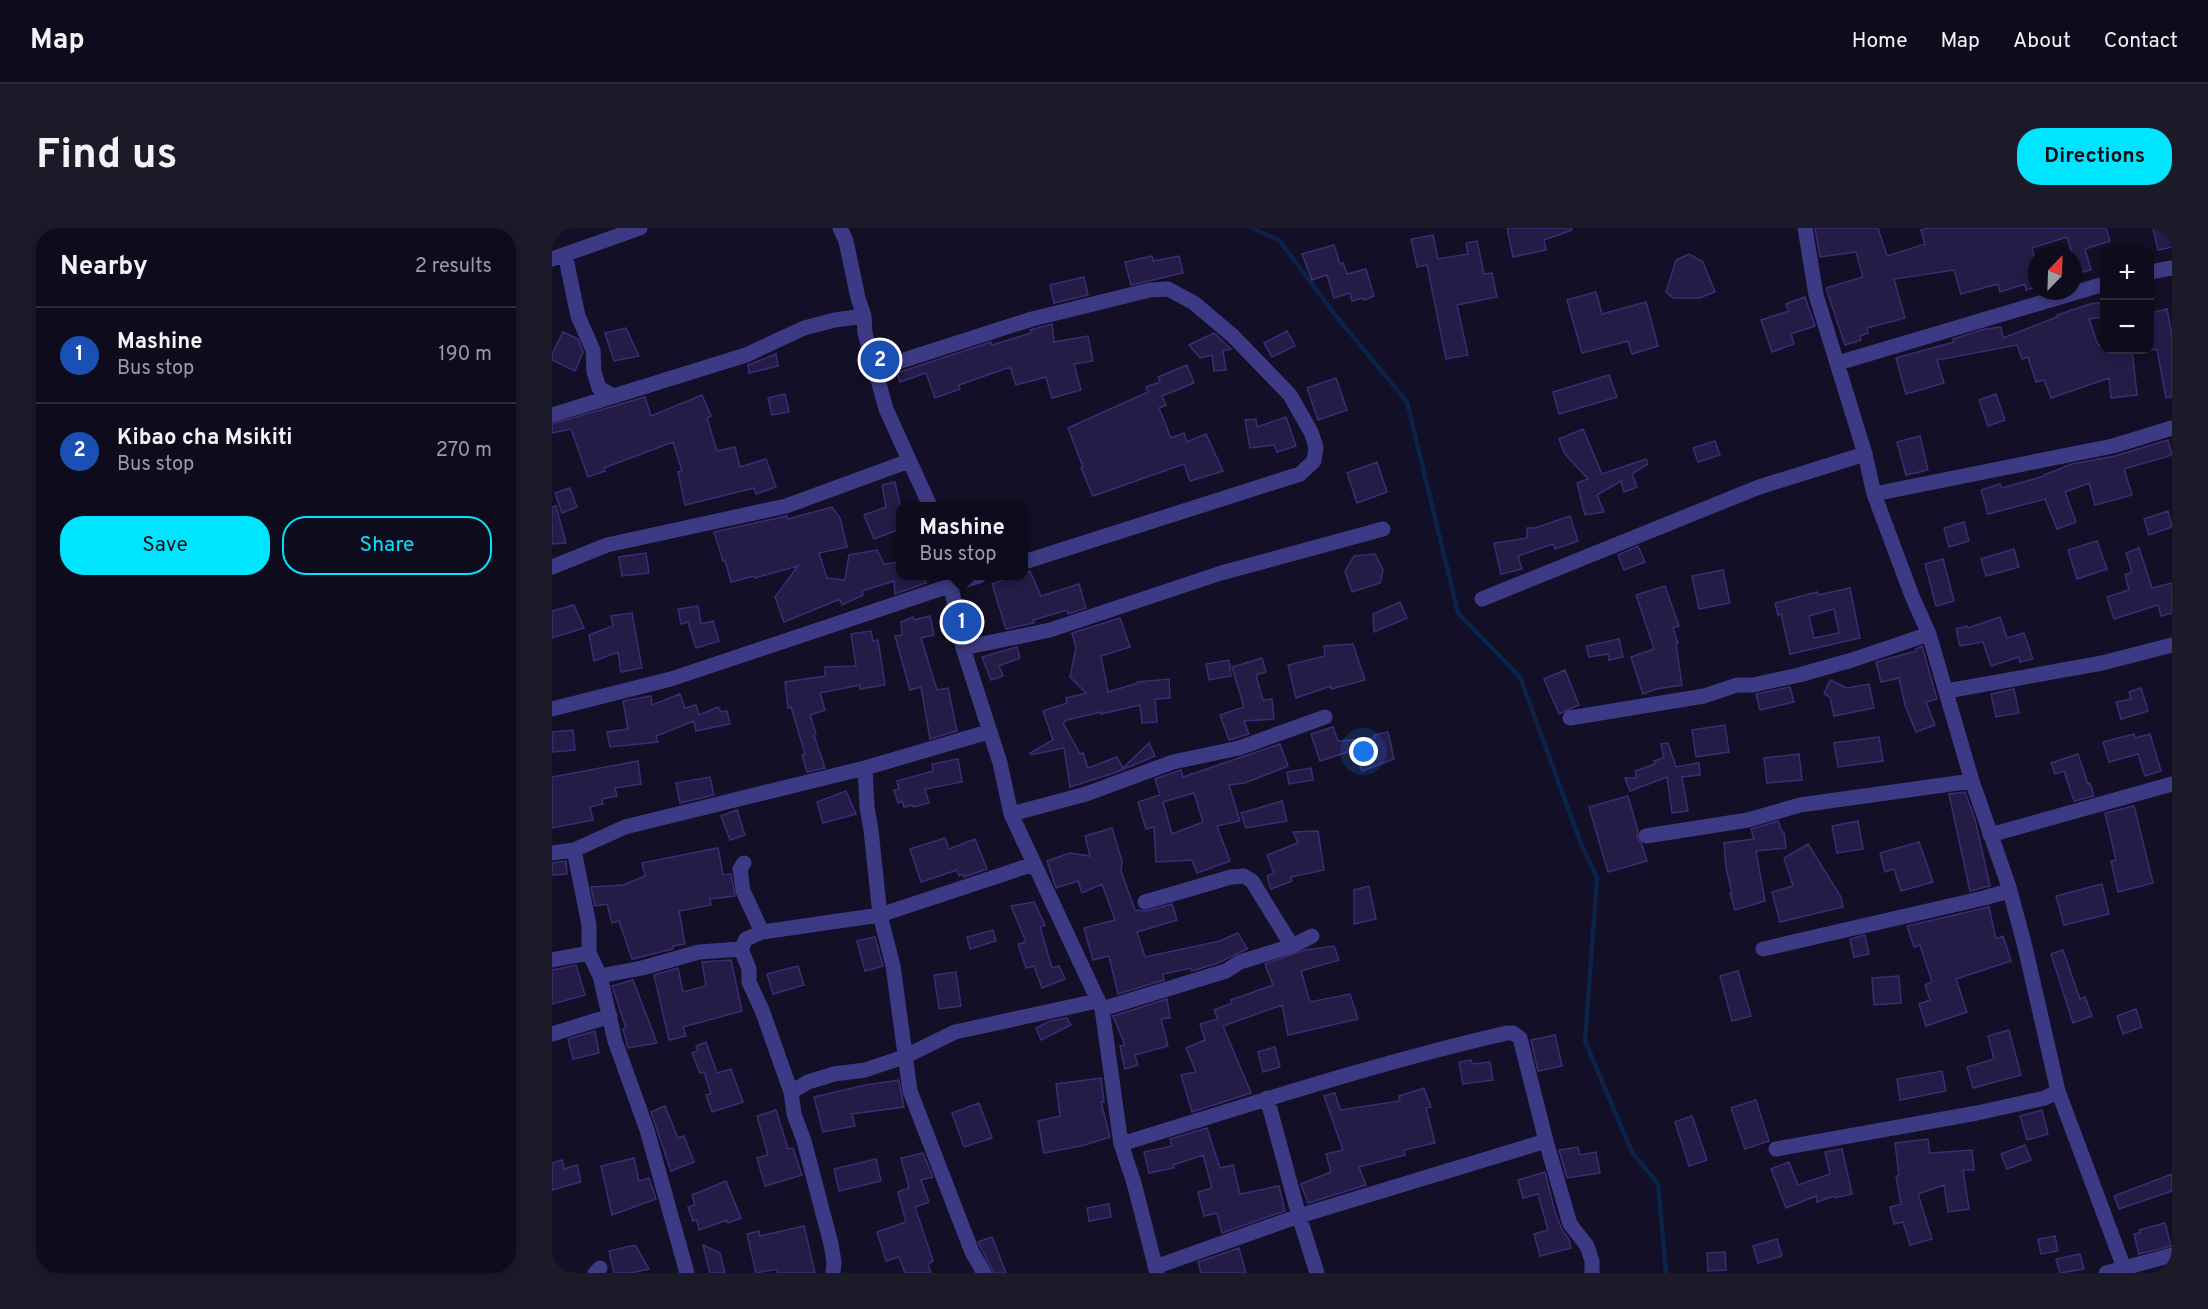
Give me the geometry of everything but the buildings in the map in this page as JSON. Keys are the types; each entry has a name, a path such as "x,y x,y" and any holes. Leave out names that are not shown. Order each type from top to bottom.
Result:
{"street":[{"path":"614,396 599,388 594,372 593,350 578,316 559,256 640,228"},
{"path":"840,228 846,242 864,316 865,333 886,409 928,502"},
{"path":"1805,228 1816,295 1865,454 1874,494 1912,596 1929,634 1972,781 2009,887 2058,1091 2125,1271"},
{"path":"2154,271 2172,268"},
{"path":"1838,363 2100,285"},
{"path":"876,369 1032,320 1139,293 1168,289 1194,303 1252,354 1290,395 1311,432 1316,447 1314,460 1300,474 1028,560"},
{"path":"552,415 746,355 804,328 864,316"},
{"path":"1874,494 2113,446 2172,428"},
{"path":"1482,599 1759,487 1865,454"},
{"path":"552,567 607,545 786,506 909,460"},
{"path":"963,648 1050,630 1221,573 1383,529"},
{"path":"552,709 671,679 950,580 963,648 999,763 1011,814 1100,1005 1120,1144 1134,1183 1156,1270 1299,1216 1546,1141"},
{"path":"1570,718 1704,696 1737,685 1753,685 1799,675 1929,634"},
{"path":"1947,691 2102,663 2172,645"},
{"path":"1011,814 1086,794 1173,762 1239,748 1325,717"},
{"path":"552,853 574,850 625,827 865,768 988,732"},
{"path":"865,768 867,807 880,915 892,966 910,1091 972,1252 984,1273"},
{"path":"1646,836 1748,820 1800,805 1972,781"},
{"path":"1990,835 2172,784"},
{"path":"574,850 589,925 589,953 600,976 615,1041 647,1130 687,1273"},
{"path":"744,863 740,868 743,891 762,932"},
{"path":"833,1273 831,1244 804,1141 794,1114 791,1092 762,1010 749,982 749,969 741,949 746,939 762,932 880,915 1034,864"},
{"path":"1145,902 1231,877 1244,876 1252,881 1292,946"},
{"path":"1763,949 1984,898 2005,892 2009,887"},
{"path":"791,1092 808,1082 834,1074 865,1070 904,1057 956,1032 1100,1005 1226,971 1240,962 1292,946 1312,936"},
{"path":"600,976 642,968 699,952 741,949"},
{"path":"552,960 589,953"},
{"path":"552,1034 610,1016"},
{"path":"1120,1144 1429,1050 1513,1033 1520,1038 1570,1224 1587,1246 1592,1261 1592,1273"},
{"path":"1776,1149 1977,1113 2045,1098 2058,1091"},
{"path":"1267,1098 1317,1273"},
{"path":"2106,1273 2125,1271 2172,1255"}],"waterway":[{"path":"1252,228 1279,240 1336,316 1407,402 1458,613 1520,677 1580,841 1597,878 1585,1041 1632,1152 1658,1184 1666,1273"}],"place":[{"name":"Kibao cha Msikiti","path":"880,360"},
{"name":"Mashine","path":"962,622"}]}
